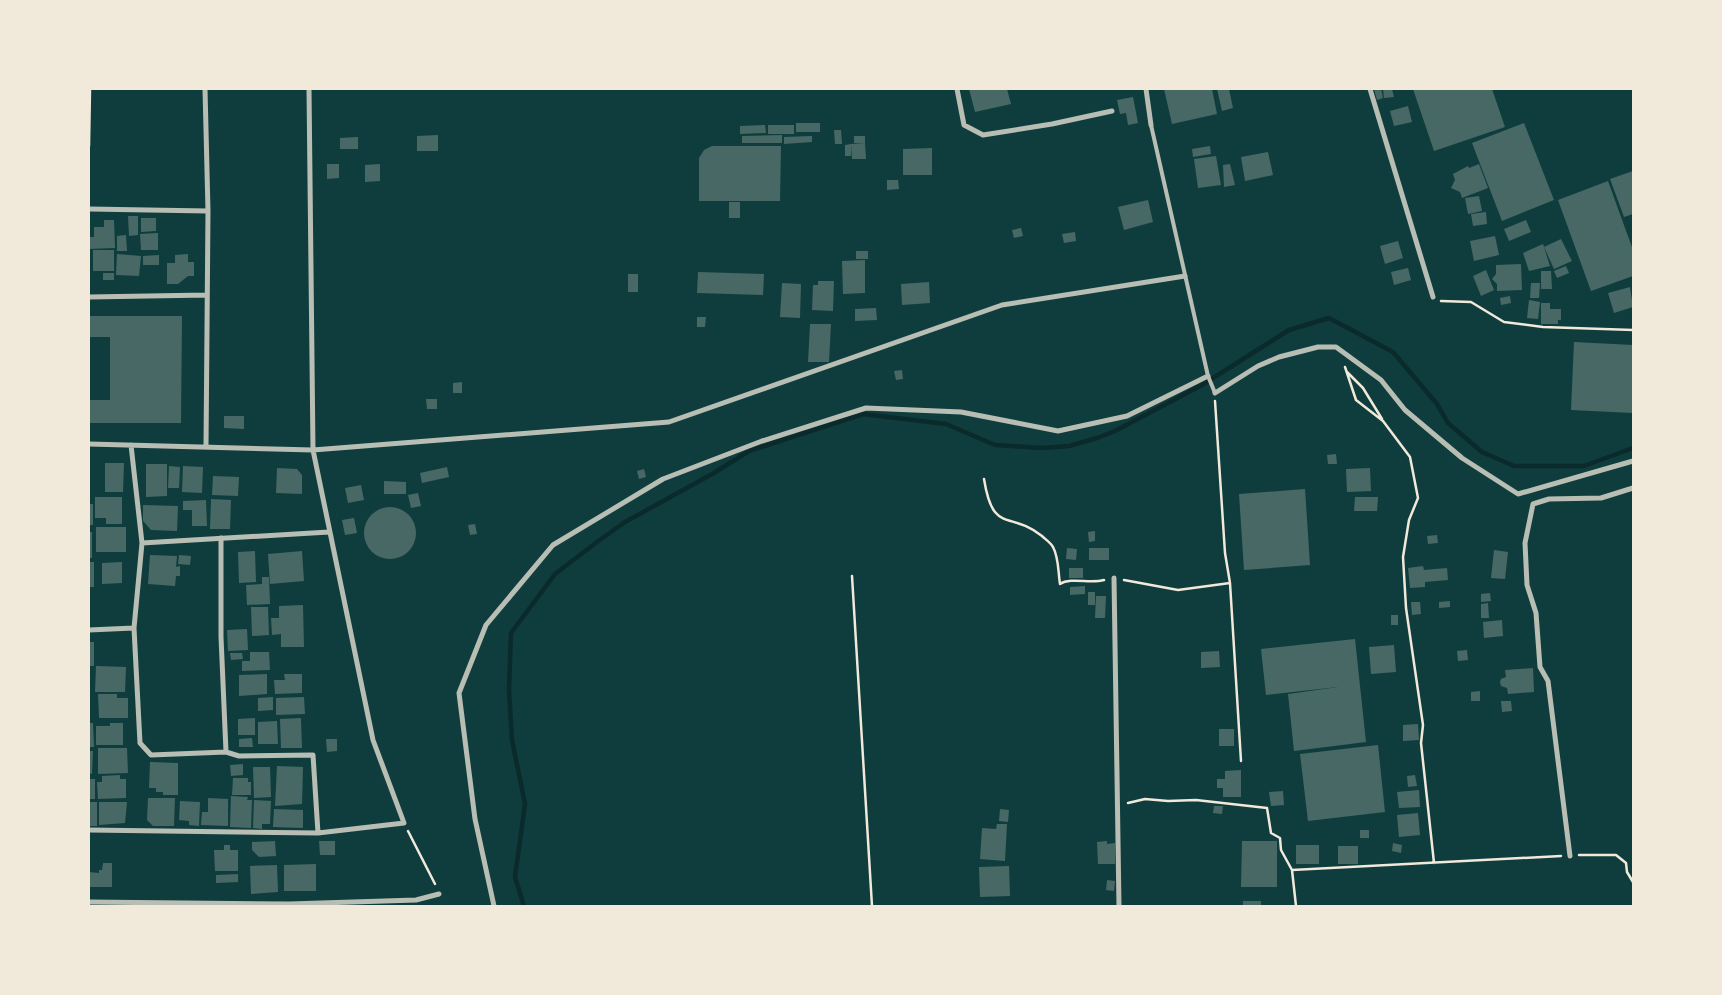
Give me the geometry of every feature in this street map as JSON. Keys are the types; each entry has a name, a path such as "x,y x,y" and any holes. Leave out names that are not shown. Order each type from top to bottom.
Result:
{"street":[{"path":"205,89 208,211 206,448"},
{"path":"89,830 318,833 404,823 373,740 313,450 309,89"},
{"path":"957,89 964,125 983,135 1052,124 1112,110"},
{"path":"1146,89 1150,125"},
{"path":"1370,89 1434,297"},
{"path":"89,209 208,211"},
{"path":"89,444 313,450 669,422 1002,305 1185,276"},
{"path":"89,297 208,295"},
{"path":"1215,393 1258,366 1279,357 1318,347 1336,347 1381,380 1405,410 1462,458 1518,494 1633,461"},
{"path":"494,906 475,819 459,693 486,625 552,545 662,479 762,441 866,408 961,412 1058,431 1127,416 1208,376"},
{"path":"131,445 142,543 134,628 140,743 151,755 226,752 238,756 313,756 318,833"},
{"path":"1570,856 1548,681 1540,667 1536,613 1527,585 1524,543 1533,504 1549,499 1601,498 1633,488"},
{"path":"142,543 329,532"},
{"path":"221,538 221,637 226,752"},
{"path":"1114,578 1119,906"},
{"path":"89,630 134,628"},
{"path":"89,902 289,904 416,900 439,894"}],"lane":[{"path":"1150,125 1208,376 1215,393"}],"path":[{"path":"89,146 90,89"},
{"path":"1434,297 1438,301 1471,302 1504,322 1542,327 1633,330"},
{"path":"1336,347 1356,400 1383,421"},
{"path":"1346,370 1363,388 1383,421 1410,456 1418,498 1409,520 1403,556 1406,608 1423,725 1422,743 1434,863"},
{"path":"1215,393 1225,552 1230,583 1240,761"},
{"path":"984,479 988,501 995,514 1035,531 1052,545 1057,556 1060,584 1066,580 1094,582 1114,578 1178,590 1230,583"},
{"path":"852,576 872,906"},
{"path":"1117,806 1144,798 1168,801 1219,801 1267,808 1271,833 1280,838 1280,850 1292,870 1296,906"},
{"path":"404,823 439,894"},
{"path":"1292,870 1616,855 1626,863 1627,872 1633,882"}],"building":[{"path":"969,89 1007,89 1011,104 975,112"},
{"path":"1164,89 1212,89 1217,114 1172,124"},
{"path":"1217,89 1229,89 1233,108 1222,111"},
{"path":"1374,89 1381,89 1383,98 1377,100"},
{"path":"1383,89 1392,89 1394,97 1384,98"},
{"path":"1413,89 1492,89 1505,127 1434,151"},
{"path":"1133,97 1138,123 1128,125 1126,113 1120,114 1117,100"},
{"path":"1408,106 1412,122 1394,126 1390,111"},
{"path":"796,123 820,123 820,132 796,132"},
{"path":"1524,123 1554,200 1502,221 1472,143"},
{"path":"765,125 766,133 740,134 740,126"},
{"path":"768,125 794,125 794,134 768,134"},
{"path":"834,130 841,130 842,144 835,144"},
{"path":"438,135 438,151 417,151 417,136"},
{"path":"782,135 782,143 742,143 742,136"},
{"path":"812,136 812,142 784,144 784,137"},
{"path":"854,136 865,136 865,143 854,143"},
{"path":"358,137 358,149 340,149 340,138"},
{"path":"865,143 866,159 852,159 851,144"},
{"path":"851,144 851,156 845,156 845,145"},
{"path":"712,146 781,146 780,201 699,201 699,158 704,150"},
{"path":"1210,146 1211,154 1193,157 1192,149"},
{"path":"932,148 932,175 903,175 903,149"},
{"path":"1268,152 1273,175 1245,181 1241,157"},
{"path":"1216,156 1221,185 1198,188 1194,159"},
{"path":"327,164 339,164 339,178 327,179"},
{"path":"380,164 380,181 365,182 365,165"},
{"path":"1230,164 1235,185 1224,187 1223,165"},
{"path":"1479,164 1488,188 1462,198 1460,192 1451,188 1455,180 1453,174 1468,166 1469,168"},
{"path":"1633,171 1633,214 1624,217 1610,179"},
{"path":"887,180 898,180 899,189 887,190"},
{"path":"1608,181 1633,250 1633,276 1591,291 1558,200"},
{"path":"1479,196 1482,211 1468,214 1465,198"},
{"path":"1148,200 1153,222 1124,230 1118,207"},
{"path":"729,202 740,202 740,218 729,218"},
{"path":"1486,212 1487,224 1473,226 1471,214"},
{"path":"128,216 138,216 138,235 129,236"},
{"path":"141,218 156,218 156,231 141,232"},
{"path":"104,220 114,220 115,248 89,249 89,237 94,237 94,227 104,227"},
{"path":"1526,220 1531,232 1509,241 1504,229"},
{"path":"1021,228 1023,236 1014,238 1012,230"},
{"path":"1075,232 1076,241 1064,243 1062,234"},
{"path":"158,233 158,250 141,250 140,234"},
{"path":"126,235 127,251 117,251 117,236"},
{"path":"1495,236 1499,255 1474,261 1470,241"},
{"path":"1561,239 1572,261 1554,269 1544,247"},
{"path":"1398,241 1403,258 1385,264 1380,246"},
{"path":"1543,244 1550,266 1529,271 1523,253"},
{"path":"93,250 114,250 114,271 93,271"},
{"path":"856,251 868,251 868,259 856,259"},
{"path":"117,254 141,256 139,276 116,275"},
{"path":"188,254 188,262 194,262 194,276 188,276 178,284 167,284 167,263 175,263 175,255"},
{"path":"159,255 159,265 143,265 143,256"},
{"path":"865,260 865,293 843,294 842,261"},
{"path":"1521,264 1522,290 1497,291 1497,284 1492,279 1496,274 1496,265"},
{"path":"1566,266 1569,273 1557,278 1554,271"},
{"path":"1408,268 1411,280 1394,285 1391,272"},
{"path":"1486,270 1494,290 1481,296 1473,276"},
{"path":"1541,271 1551,271 1552,289 1541,289"},
{"path":"698,272 764,274 763,295 697,293"},
{"path":"103,273 114,273 114,280 103,280"},
{"path":"628,274 638,274 638,292 628,292"},
{"path":"818,281 834,281 833,311 812,310 813,285 818,285"},
{"path":"929,282 930,303 902,305 901,284"},
{"path":"782,283 801,284 800,318 780,317"},
{"path":"1531,283 1540,283 1539,298 1530,298"},
{"path":"1630,287 1633,307 1614,313 1608,293"},
{"path":"1510,296 1511,303 1501,305 1500,298"},
{"path":"1529,300 1540,302 1538,319 1527,318"},
{"path":"1541,303 1550,303 1550,309 1561,309 1561,320 1558,320 1558,324 1541,324"},
{"path":"876,308 877,320 855,321 855,309"},
{"path":"89,316 182,316 181,423 89,423 89,400 110,400 110,337 89,337"},
{"path":"697,317 706,317 705,327 697,327"},
{"path":"810,324 831,324 829,362 808,362"},
{"path":"1574,342 1633,345 1633,413 1571,410"},
{"path":"902,370 903,379 896,380 894,371"},
{"path":"462,382 462,393 453,393 453,383"},
{"path":"426,399 437,399 437,409 427,409"},
{"path":"224,416 244,416 244,429 224,428"},
{"path":"1336,454 1337,464 1328,464 1327,455"},
{"path":"105,463 124,463 123,492 105,492"},
{"path":"146,464 167,464 167,496 146,497"},
{"path":"169,466 180,467 179,488 168,488"},
{"path":"183,466 203,467 202,493 182,492"},
{"path":"447,467 449,477 422,483 420,473"},
{"path":"277,468 297,469 302,475 302,494 276,493"},
{"path":"1370,468 1371,491 1347,492 1346,469"},
{"path":"644,469 646,477 639,479 637,471"},
{"path":"213,476 239,477 238,496 212,495"},
{"path":"384,481 406,482 406,494 384,494"},
{"path":"361,485 364,500 348,503 345,488"},
{"path":"1305,489 1310,565 1244,570 1239,494"},
{"path":"418,493 421,506 411,508 408,495"},
{"path":"95,497 122,497 122,524 106,524 106,518 95,518"},
{"path":"1355,497 1378,497 1377,511 1354,511"},
{"path":"211,499 231,500 230,529 210,529"},
{"path":"206,500 207,526 192,526 192,510 183,510 183,501"},
{"path":"89,504 93,504 93,525 89,525"},
{"path":"143,505 178,506 177,531 151,530 143,521"},
{"path":"385,507 395,507 409,514 416,528 416,538 409,552 395,559 385,559 375,555 368,548 364,538 364,528 368,518 375,511"},
{"path":"354,518 357,533 345,535 342,520"},
{"path":"475,524 477,534 470,535 468,525"},
{"path":"96,527 126,527 126,552 96,552"},
{"path":"1095,531 1095,541 1089,542 1088,532"},
{"path":"89,532 92,532 92,558 89,558"},
{"path":"1437,535 1438,543 1428,544 1427,536"},
{"path":"1067,548 1077,549 1076,560 1066,559"},
{"path":"1089,548 1109,548 1109,560 1089,560"},
{"path":"1494,550 1508,552 1505,579 1491,578"},
{"path":"255,551 256,582 239,583 238,552"},
{"path":"302,551 304,581 270,584 268,554"},
{"path":"150,555 177,556 176,567 180,566 180,576 176,576 175,586 148,584"},
{"path":"179,555 191,556 190,565 178,564"},
{"path":"89,562 94,562 94,587 89,587"},
{"path":"122,562 122,583 102,584 102,563"},
{"path":"1423,566 1424,570 1447,568 1448,580 1425,582 1425,587 1410,588 1408,568"},
{"path":"1069,568 1083,568 1083,578 1069,578"},
{"path":"262,577 269,577 270,604 247,605 246,585 262,584"},
{"path":"1085,586 1085,594 1070,595 1070,587"},
{"path":"1088,592 1095,592 1095,605 1088,605"},
{"path":"1490,593 1491,601 1481,602 1481,594"},
{"path":"1096,596 1106,596 1105,618 1095,618"},
{"path":"1450,601 1450,607 1439,608 1439,602"},
{"path":"1411,602 1420,602 1421,614 1412,615"},
{"path":"1488,603 1489,618 1481,618 1481,604"},
{"path":"303,605 304,647 281,647 281,634 272,635 271,618 279,618 279,606"},
{"path":"251,607 268,607 269,635 252,636"},
{"path":"1391,615 1398,615 1398,625 1391,625"},
{"path":"1502,620 1503,636 1484,638 1483,622"},
{"path":"247,629 248,650 228,651 227,630"},
{"path":"1355,639 1366,742 1294,751 1288,694 1338,687 1266,695 1261,649"},
{"path":"89,642 94,642 94,666 89,666"},
{"path":"1394,645 1396,672 1371,674 1369,647"},
{"path":"1467,650 1468,660 1458,661 1457,651"},
{"path":"1219,651 1220,667 1201,668 1201,652"},
{"path":"250,652 269,652 270,670 242,671 242,661 250,661"},
{"path":"230,653 242,653 243,659 231,660"},
{"path":"96,666 126,667 125,692 95,692"},
{"path":"1533,668 1534,692 1508,694 1507,688 1501,686 1501,679 1506,677 1505,670"},
{"path":"267,674 267,694 239,696 239,675"},
{"path":"284,674 302,674 302,693 275,694 274,680 285,680"},
{"path":"1480,691 1480,701 1471,701 1471,692"},
{"path":"98,694 117,694 117,698 128,698 128,718 99,718"},
{"path":"273,697 273,710 258,711 258,698"},
{"path":"304,697 305,714 276,715 276,698"},
{"path":"1501,701 1511,701 1512,711 1502,712"},
{"path":"255,718 255,735 238,735 238,719"},
{"path":"301,718 302,748 281,748 280,719"},
{"path":"277,721 278,744 258,744 258,722"},
{"path":"89,723 93,723 94,747 89,747"},
{"path":"110,723 123,723 123,745 96,745 96,726 110,726"},
{"path":"1418,724 1419,740 1403,741 1403,725"},
{"path":"1219,729 1234,729 1234,746 1219,746"},
{"path":"252,738 253,747 239,747 239,739"},
{"path":"326,739 337,739 337,751 327,752"},
{"path":"1378,745 1385,812 1308,821 1300,754"},
{"path":"98,748 127,748 128,773 98,774"},
{"path":"89,751 93,751 92,774 89,773"},
{"path":"150,762 178,763 178,795 163,795 163,792 156,792 156,788 149,788"},
{"path":"243,764 243,775 231,776 230,765"},
{"path":"277,766 303,767 302,804 275,806"},
{"path":"253,767 270,767 271,797 254,798"},
{"path":"1241,770 1241,797 1223,797 1223,788 1217,788 1217,779 1225,779 1225,771"},
{"path":"120,775 120,779 126,779 126,798 98,799 97,782 102,782 102,776"},
{"path":"1415,775 1417,786 1408,787 1407,776"},
{"path":"233,778 248,778 248,782 251,782 251,795 232,795"},
{"path":"89,779 95,779 95,799 89,799"},
{"path":"1419,790 1420,807 1399,808 1397,792"},
{"path":"1283,791 1284,805 1271,806 1269,792"},
{"path":"231,796 248,797 247,800 252,800 251,828 230,827"},
{"path":"148,798 175,798 174,826 153,826 147,820"},
{"path":"208,798 228,799 228,826 201,825 202,812 208,812"},
{"path":"254,800 271,801 270,824 262,824 262,829 253,828"},
{"path":"180,801 200,802 199,826 189,825 189,821 179,820"},
{"path":"89,802 97,802 97,826 89,826"},
{"path":"99,802 127,802 125,823 99,825"},
{"path":"1214,806 1223,806 1222,814 1213,813"},
{"path":"274,809 303,810 303,828 273,827"},
{"path":"1000,809 1009,810 1008,822 999,821"},
{"path":"1418,813 1420,835 1399,837 1397,815"},
{"path":"997,824 1007,824 1005,861 980,859 982,828 996,829"},
{"path":"1360,830 1369,830 1369,838 1360,838"},
{"path":"275,841 276,856 259,857 252,850 252,842"},
{"path":"319,841 335,841 335,855 320,855"},
{"path":"1107,841 1107,844 1115,843 1115,864 1098,864 1097,842"},
{"path":"1242,841 1277,841 1277,887 1241,887"},
{"path":"1393,843 1402,845 1401,853 1392,851"},
{"path":"224,845 230,845 230,850 238,850 238,871 215,871 214,850 224,850"},
{"path":"1296,845 1319,845 1319,864 1296,864"},
{"path":"1338,846 1358,846 1358,864 1338,864"},
{"path":"103,863 112,863 112,887 89,887 89,872 99,873 99,870 102,870"},
{"path":"316,864 316,891 284,891 284,865"},
{"path":"277,865 278,892 251,894 250,866"},
{"path":"1009,866 1010,896 980,897 979,867"},
{"path":"238,874 238,882 216,883 216,875"},
{"path":"1107,880 1115,881 1114,891 1106,890"},
{"path":"1243,901 1261,901 1261,906 1243,906"}],"waterway":[{"path":"524,906 515,877 525,804 512,740 509,690 511,633 555,574 625,522 714,473 749,451 863,414 946,424 995,445 1041,448 1069,446 1115,431 1202,385 1289,330 1329,318 1393,352 1437,404 1448,423 1482,452 1514,466 1584,466 1633,448"}]}
